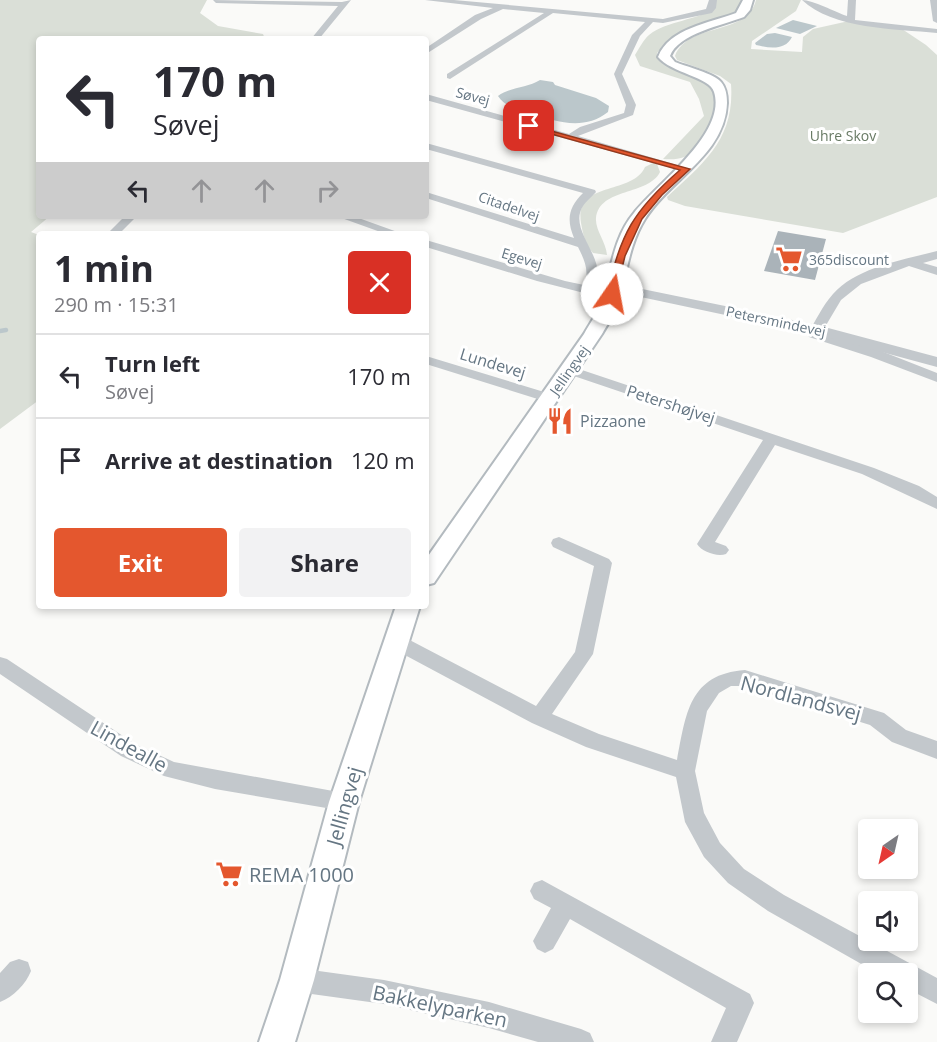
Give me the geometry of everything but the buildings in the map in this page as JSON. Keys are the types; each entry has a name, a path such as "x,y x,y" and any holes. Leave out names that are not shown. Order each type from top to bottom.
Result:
{"main road":[{"name":"Jellingvej","path":"429,571 598,327 612,290 620,256 638,219 659,193 686,169 714,132 720,118 720,88 710,79 667,61 664,53 671,44 685,35 740,15 745,10 748,0"},
{"name":"Jellingvej","path":"277,1042 297,980 344,802 407,609"}],"street":[{"path":"429,0 651,20 670,20 705,12 712,8 713,0"},
{"path":"429,50 478,17 514,0"},
{"path":"806,0 817,8 859,24 937,31"},
{"path":"851,20 852,0"},
{"path":"216,1 345,2"},
{"path":"317,36 345,2"},
{"path":"935,3 937,21"},
{"path":"450,76 552,11"},
{"path":"570,137 584,129 628,114 631,105 618,74 636,35 651,20"},
{"name":"Søvej","path":"429,98 686,169"},
{"path":"429,147 591,192 576,207 574,217 581,244 593,269 594,278 588,290"},
{"name":"Citadelvej","path":"429,196 581,244"},
{"path":"116,231 127,219"},
{"path":"351,219 388,231"},
{"name":"Egevej","path":"429,244 520,274 588,290 612,290"},
{"path":"937,255 852,284 837,296 814,334 937,378"},
{"path":"911,263 937,271"},
{"name":"Petersmindevej","path":"612,290 817,330 937,362"},
{"name":"Lundevej","path":"429,361 549,398"},
{"name":"Petershøjvej","path":"570,370 894,480 937,504"},
{"path":"720,550 705,544 772,438"},
{"path":"539,717 584,654 603,563 559,543"},
{"path":"395,641 539,717 593,741 685,771"},
{"name":"Lindealle","path":"0,664 119,744 171,770 215,780 344,802"},
{"name":"Nordlandsvej","path":"884,963 776,903 736,876 712,850 693,815 685,771 697,709 712,688 727,679 745,678 877,719 898,736 937,750"},
{"path":"542,891 741,1004 724,1042"},
{"path":"545,941 566,905"},
{"path":"0,990 19,971"},
{"name":"Bakkelyparken","path":"297,980 419,999 489,1015 580,1042"},
{"name":"Nordlandsvej","path":"918,982 937,992"}],"green space":[{"path":"0,0 207,0 200,13 218,26 264,36 36,36 36,219 46,219 31,232 36,234 36,402 0,429"},
{"path":"716,0 744,0 734,15 675,39 657,53 663,63 702,80 712,88 716,101 712,120 693,152 681,158 663,159 704,116 699,99 690,82 640,66 635,55 649,35 665,26 708,12 716,7"},
{"name":"Uhre Skov","path":"756,0 801,0 796,11 752,41 751,49 802,52 803,37 813,29 849,21 899,27 937,55 937,197 843,233 685,206 668,200 667,197 705,161 714,148 728,120 731,103 731,84 720,76 677,60 675,56 682,45 692,38 742,19 751,12"},
{"path":"653,163 657,164 660,172 654,180 615,196 599,208 596,223 607,255 593,253 586,243 581,223 581,209 586,200 595,194 629,182 645,167"}],"shaded area":[{"path":"793,20 817,26 800,34 776,28"},
{"path":"775,33 792,37 781,46 756,45 755,43 767,34"},
{"path":"540,80 553,82 555,85 596,98 609,106 608,112 599,118 580,123 560,122 513,107 498,96"}],"waterway":[{"path":"0,331 6,330"}],"place":[{"name":"365discount","path":"789,259"},
{"name":"Pizzaone","path":"560,421"},
{"name":"REMA 1000","path":"229,874"}],"route":[{"path":"529,126 686,169 659,193 638,219 620,256 612,294"}]}
